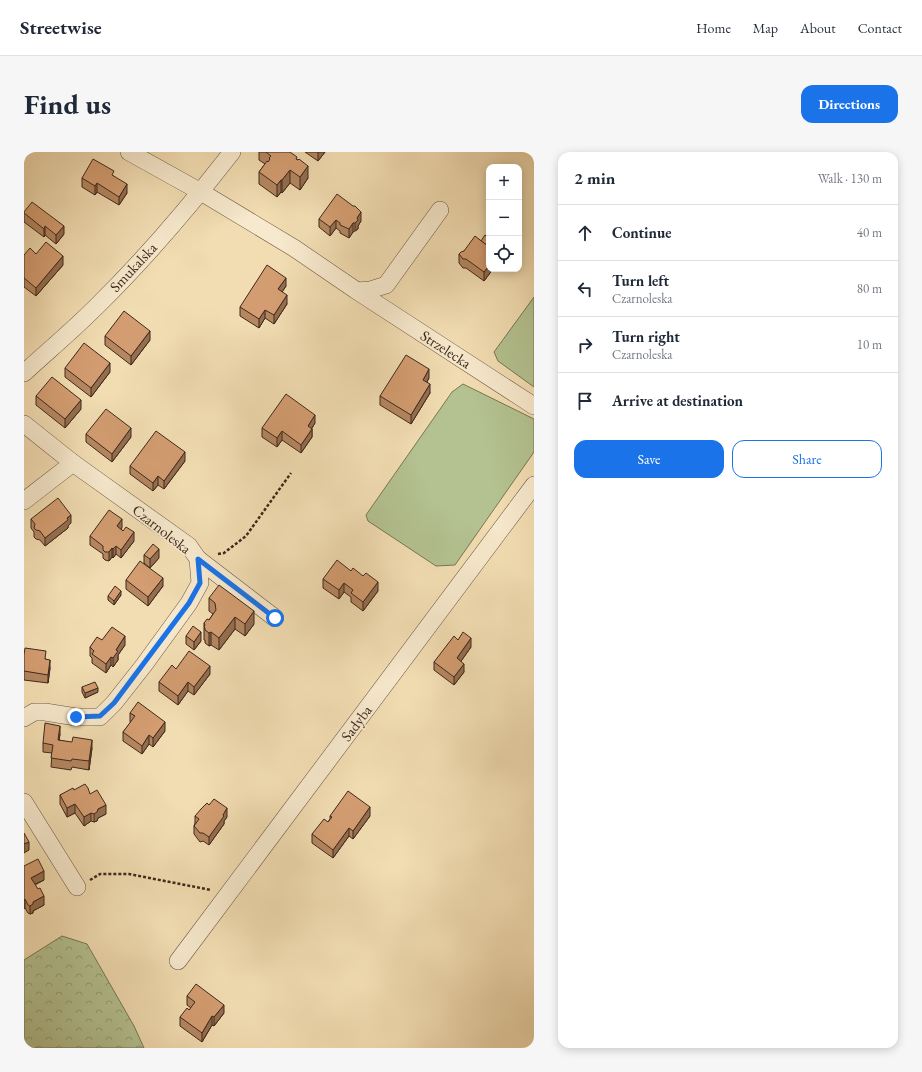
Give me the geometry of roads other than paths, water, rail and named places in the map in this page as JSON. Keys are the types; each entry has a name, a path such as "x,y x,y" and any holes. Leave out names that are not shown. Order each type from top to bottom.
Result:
{"street":[{"name":"Strzelecka","path":"129,152 201,192 294,248 357,291 534,406"},
{"name":"Smukalska","path":"24,372 96,308 201,192 232,152"},
{"path":"357,291 370,290 386,285 440,210"},
{"name":"Czarnoleska","path":"24,424 73,462 189,546 198,559 200,583 189,603 135,676 114,703 100,716 76,717 45,712 34,712 24,718"},
{"path":"24,501 73,462"},
{"name":"Sadyba","path":"178,962 534,484"},
{"path":"198,559 275,618"},
{"path":"24,802 77,887"}]}
